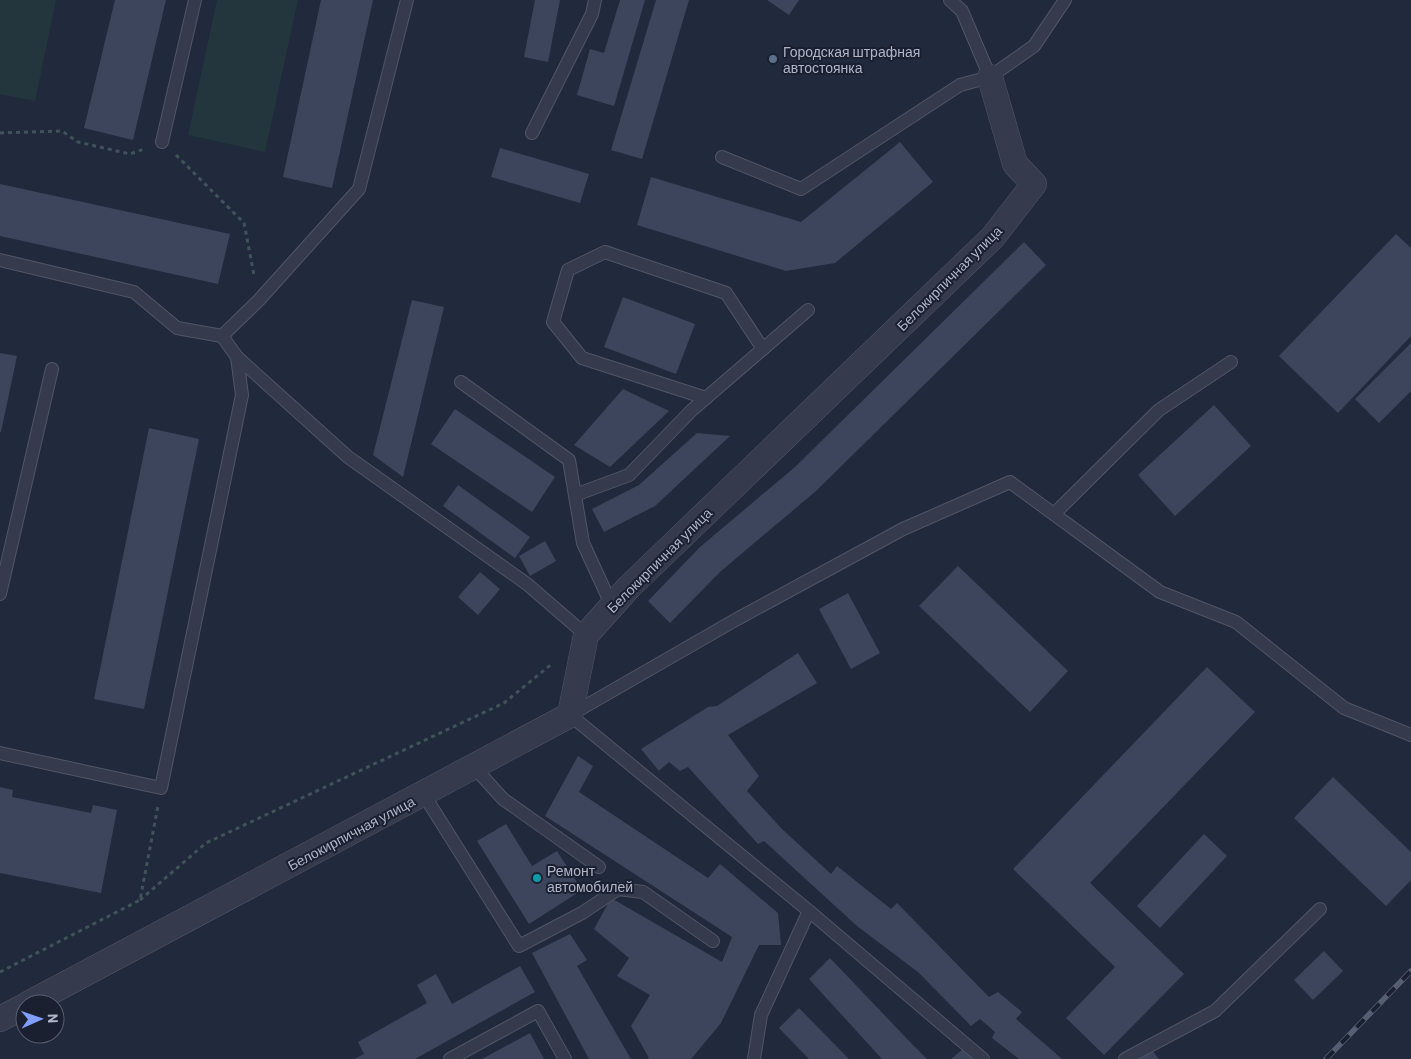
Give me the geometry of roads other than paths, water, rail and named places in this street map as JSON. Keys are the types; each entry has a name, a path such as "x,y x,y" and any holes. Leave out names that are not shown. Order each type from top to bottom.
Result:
{"street":[{"name":"Белокирпичная улица","path":"586,635 629,586 993,238 1034,184 1015,164 990,77"},
{"path":"570,715 586,635"},
{"name":"Белокирпичная улица","path":"47,994 424,795 570,715"},
{"path":"0,1019 15,1011"}],"lane":[{"path":"162,142 195,0"},
{"path":"222,336 258,300 359,189 406,0"},
{"path":"532,133 592,14 595,0"},
{"path":"950,0 962,11 990,77"},
{"path":"722,157 801,190 960,86 990,77 1034,46 1065,0"},
{"path":"706,398 582,358 552,322 568,270 605,252 726,293 763,349"},
{"path":"0,260 134,292 177,328 222,336 237,356 348,457 527,584 586,635"},
{"path":"575,495 629,475 706,398 808,310"},
{"path":"0,753 161,788 242,395 237,356"},
{"path":"1054,514 1159,410 1231,362"},
{"path":"0,594 52,369"},
{"path":"461,382 569,460 583,543 612,606"},
{"path":"983,1059 809,911 570,715 737,619 894,534 1010,482 1160,592 1236,622 1344,708 1411,735"},
{"path":"474,767 503,799 599,867"},
{"path":"424,795 519,946 582,913 618,889 643,892 713,941"},
{"path":"1125,1059 1215,1011 1320,910"},
{"path":"754,1059 761,1015 809,911"},
{"path":"450,1059 538,1011 565,1059"}],"railway":[{"path":"1326,1059 1411,971"}],"place":[{"name":"Городская штрафная автостоянка","path":"773,59"},
{"name":"Ремонт автомобилей","path":"537,878"}]}
